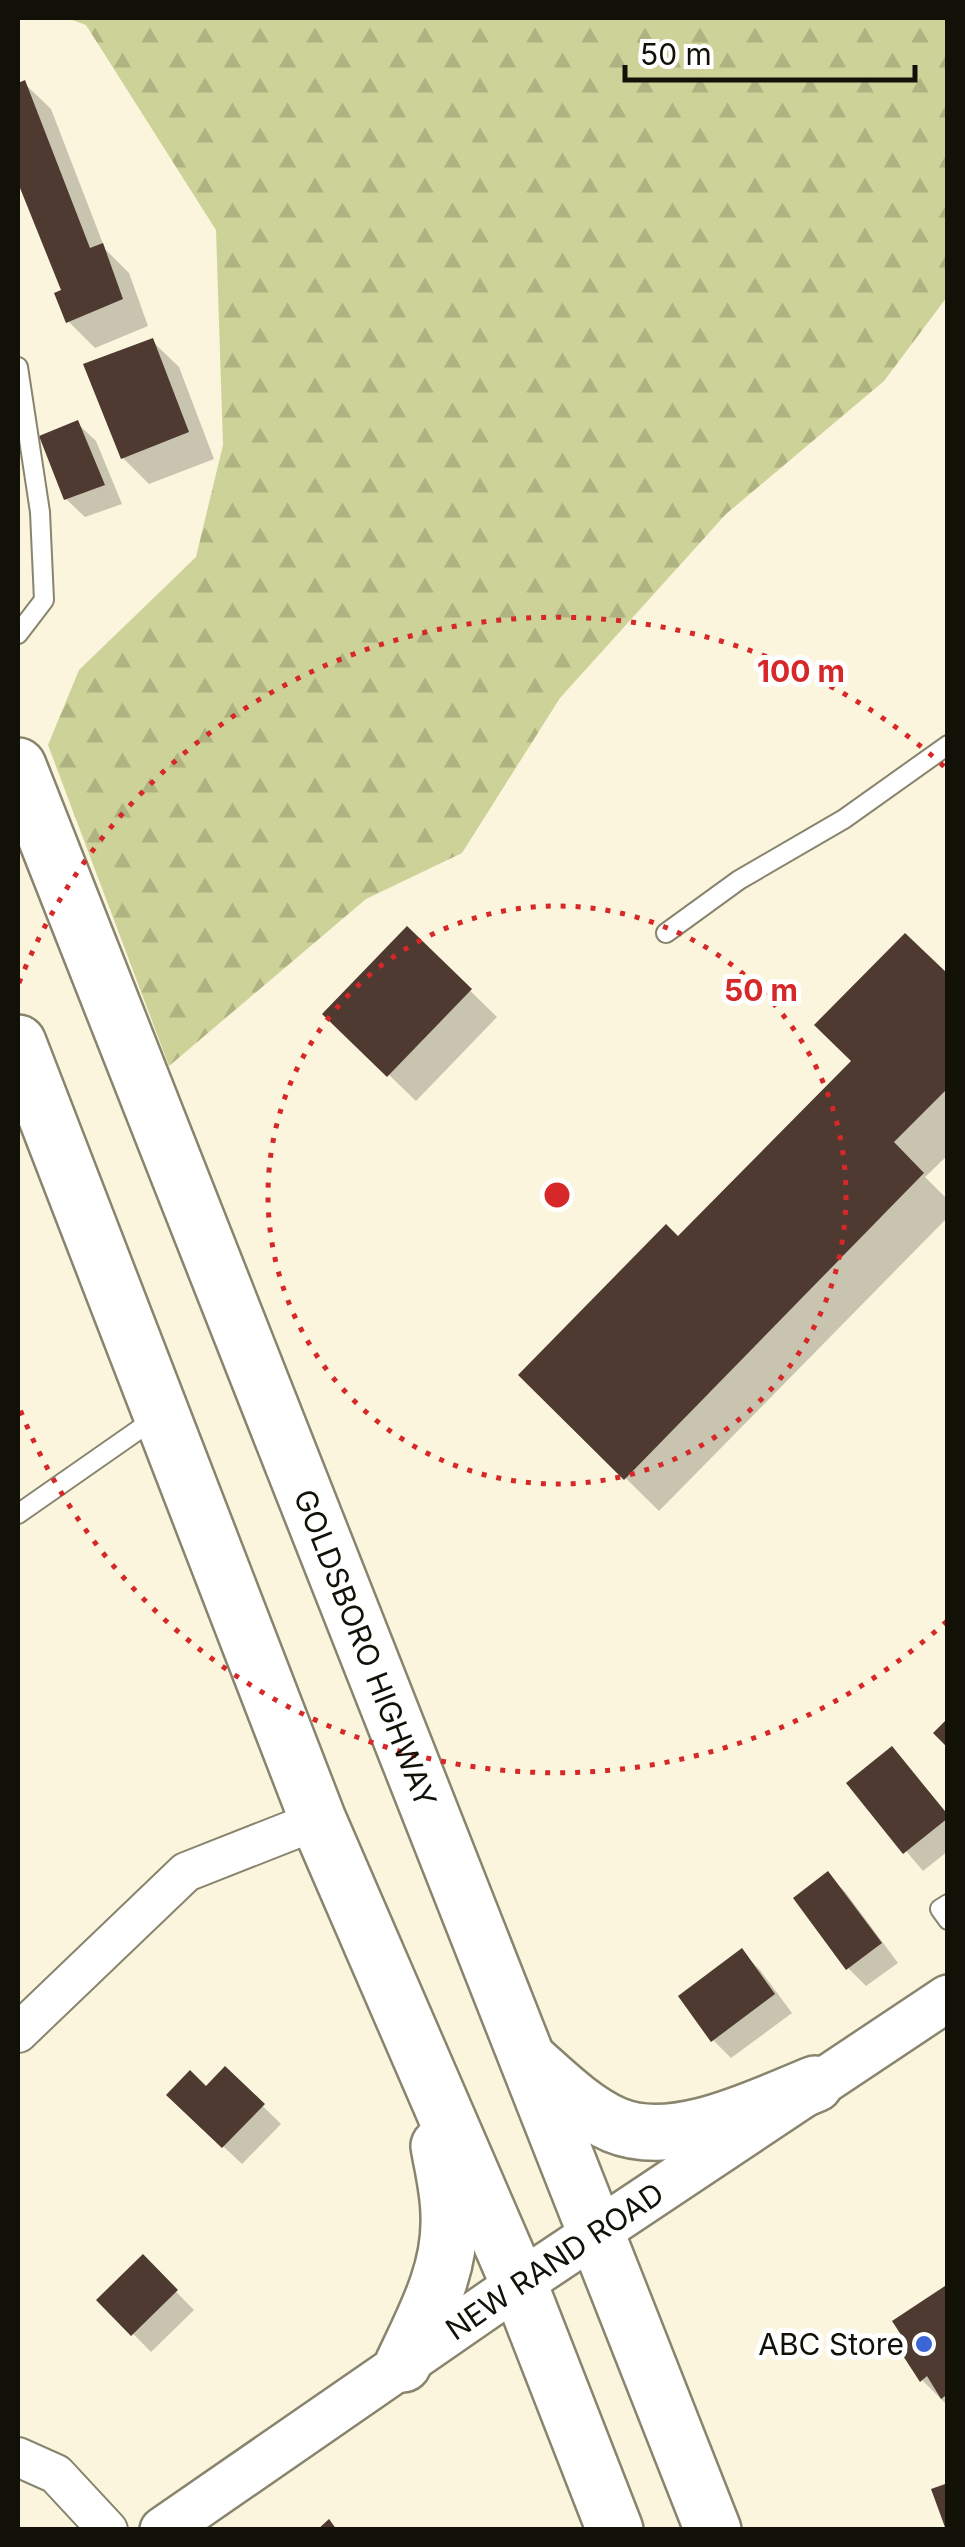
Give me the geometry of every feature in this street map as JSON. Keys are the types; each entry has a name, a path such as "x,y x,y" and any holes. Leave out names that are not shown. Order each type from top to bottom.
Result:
{"main road":[{"name":"GOLDSBORO HIGHWAY","path":"18,766 713,2530"},
{"path":"18,1043 318,1820 520,2284 614,2530"},
{"path":"526,2057 587,2108 616,2125 642,2131 690,2128 729,2118 816,2084"},
{"path":"403,2364 440,2282 450,2220 424,2064"}],"street":[{"path":"18,2033 186,1872 318,1820"},
{"name":"NEW RAND ROAD","path":"164,2530 520,2284 948,1998"},
{"path":"18,2457 56,2474 108,2530"}],"lane":[{"path":"18,367 40,512 44,600 18,634"},
{"path":"666,934 739,880 844,819 948,745"},
{"path":"18,1514 161,1414"},
{"path":"948,1904 940,1909 948,1920"}],"green space":[{"path":"67,18 947,18 947,297 884,381 726,514 560,698 462,853 366,899 169,1066 48,745 79,670 196,557 223,445 216,230 86,25"}],"building":[{"path":"25,80 90,248 103,243 123,299 66,323 54,293 61,290 18,183 18,83"},
{"path":"153,338 189,432 121,459 83,364"},
{"path":"78,420 105,485 64,500 39,436"},
{"path":"407,926 472,989 387,1077 322,1014"},
{"path":"905,933 948,974 948,1088 894,1142 924,1173 624,1480 518,1375 666,1224 678,1236 851,1061 814,1025"},
{"path":"948,1718 948,1748 933,1733"},
{"path":"892,1746 948,1815 903,1854 846,1783"},
{"path":"828,1871 882,1943 846,1970 793,1898"},
{"path":"742,1948 775,1994 711,2042 678,1996"},
{"path":"225,2066 265,2104 222,2148 166,2095 190,2070 206,2086"},
{"path":"143,2254 178,2290 131,2336 96,2300"},
{"name":"ABC Store","path":"948,2284 948,2394 941,2399 927,2376 920,2382 898,2348 905,2341 892,2321"},
{"path":"948,2483 948,2530 946,2530 931,2489"},
{"path":"329,2519 337,2530 317,2530"}],"place":[{"name":"ABC Store","path":"924,2344"}]}
